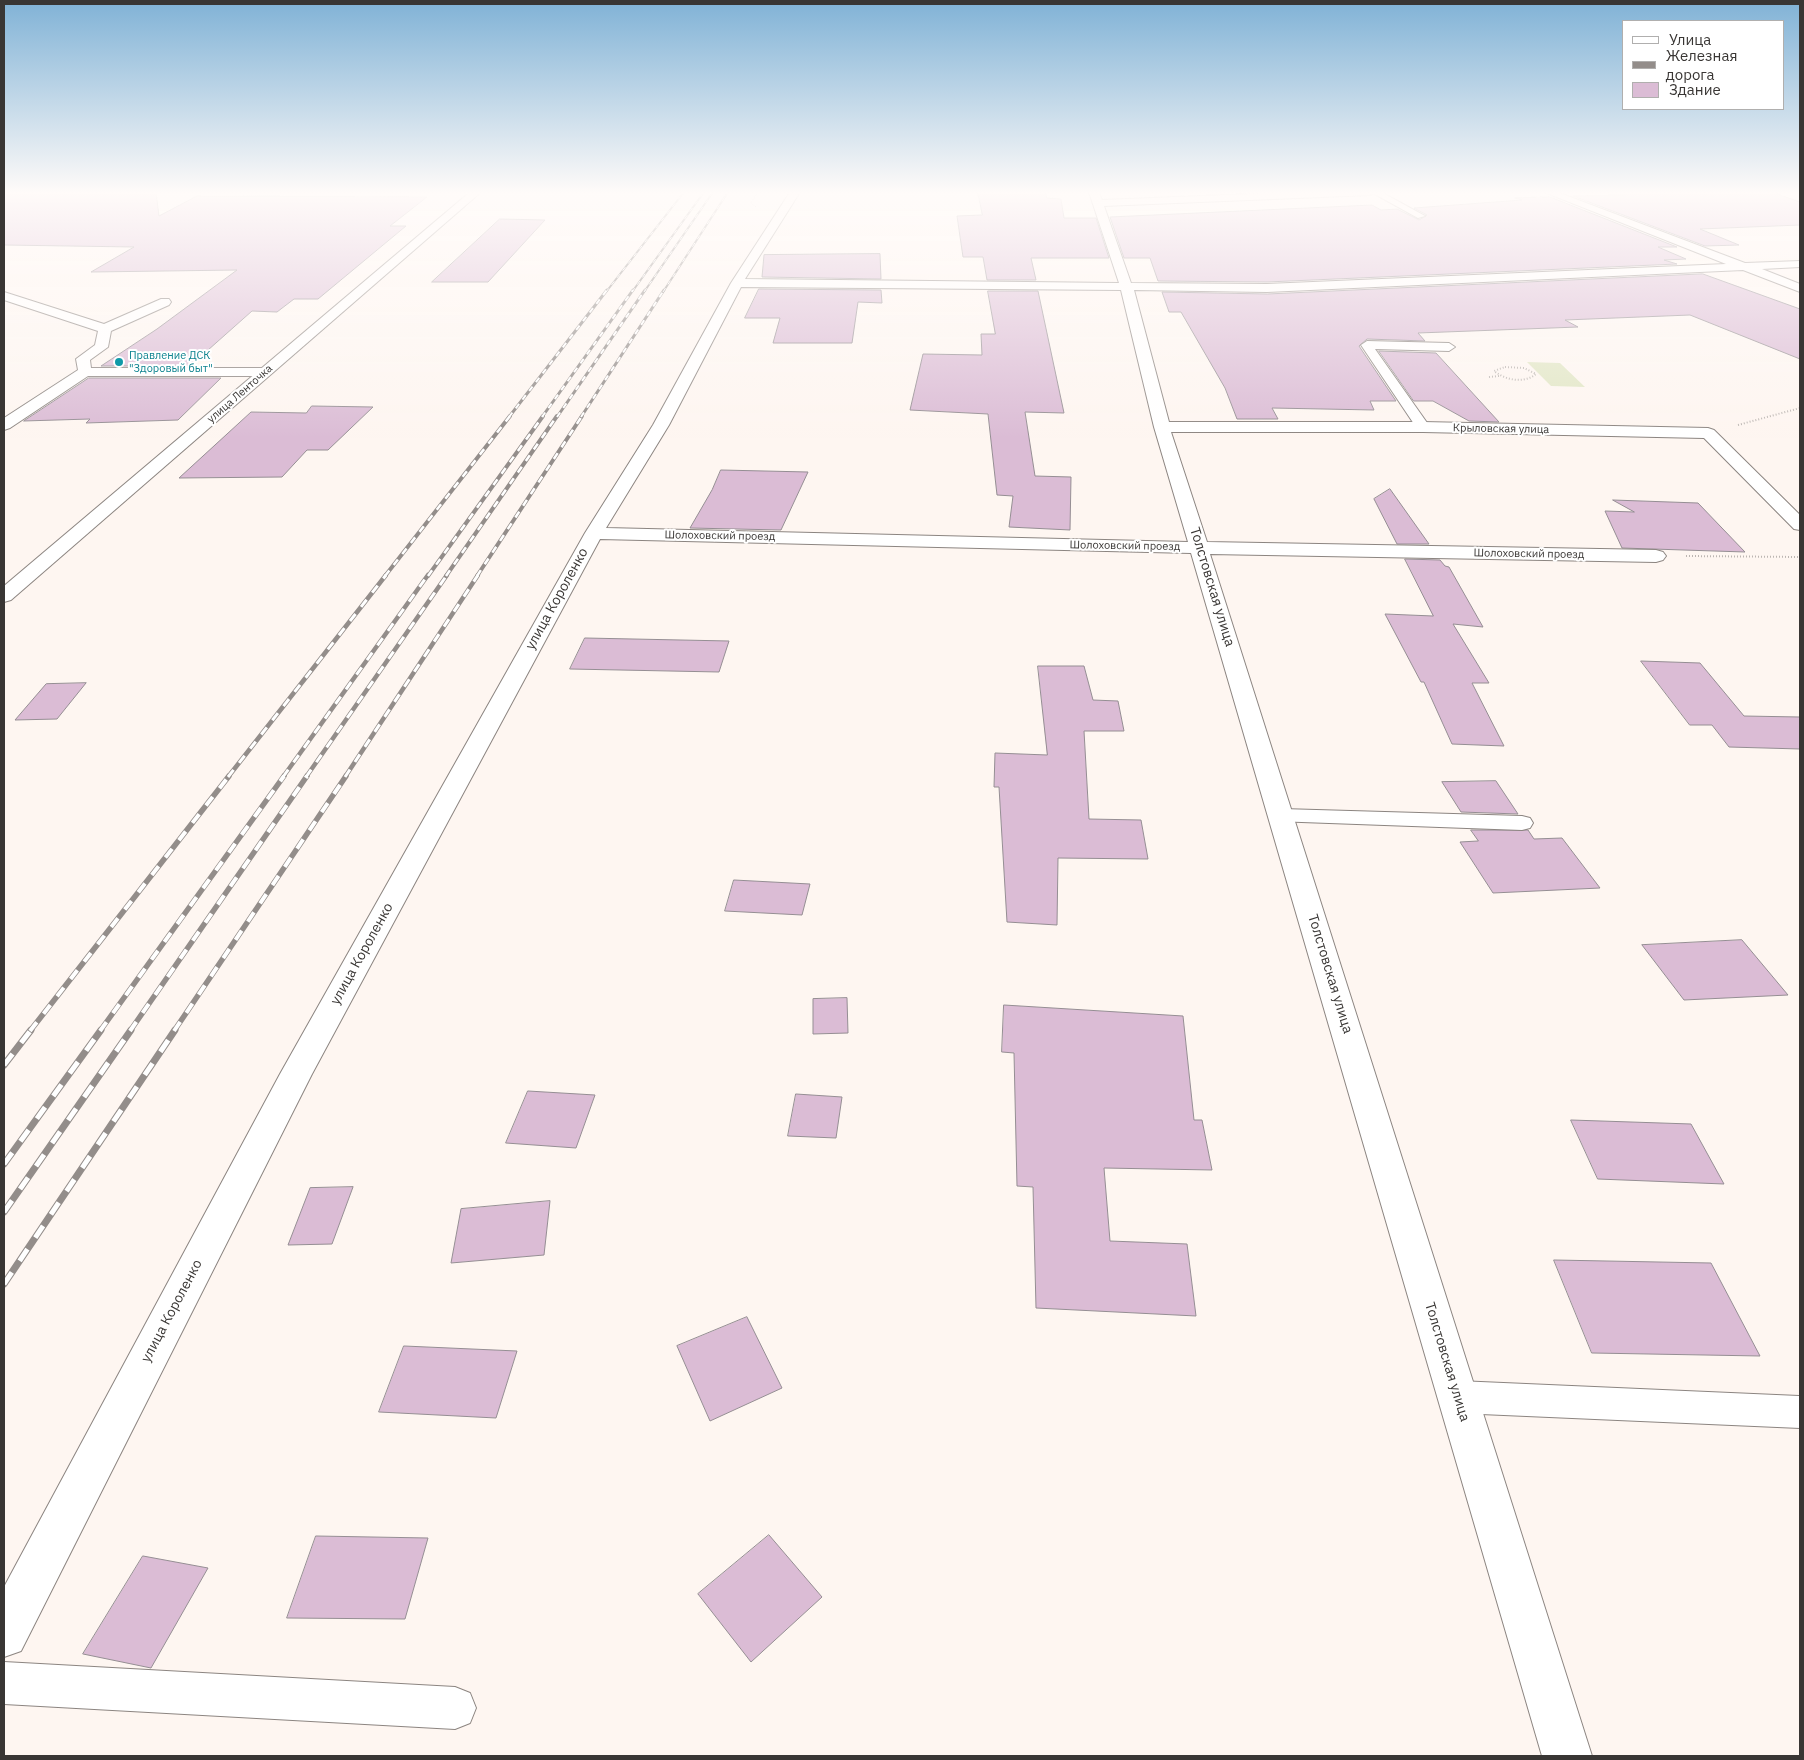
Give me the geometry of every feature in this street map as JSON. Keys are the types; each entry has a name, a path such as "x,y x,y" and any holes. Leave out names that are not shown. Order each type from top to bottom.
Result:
{"street":[{"name":"улица Ленточка","path":"4,596 380,274"},
{"name":"улица Короленко","path":"4,1634 296,1074 594,533 661,425 743,274"},
{"name":"Толстовская улица","path":"1122,274 1162,427 1567,1756"},
{"path":"737,283 1267,288 1583,274"},
{"path":"1764,274 1800,288"},
{"path":"4,296 105,329 165,302"},
{"path":"85,372 83,360 101,347 105,329"},
{"path":"4,425 85,372 266,372"},
{"path":"4,412 24,412"},
{"name":"Крыловская улица","path":"1162,427 1423,427 1471,425 1708,433"},
{"path":"1708,433 1800,525"},
{"name":"Шолоховский проезд","path":"594,533 1200,548 1656,556"}],"lane":[{"path":"1423,427 1367,345 1449,347"},
{"path":"1282,816 1522,823"},
{"path":"1458,1397 1799,1412"},
{"path":"4,1683 455,1708"}],"path":[{"path":"1500,376 1494,371 1495,369 1505,367 1524,368 1540,375"},
{"path":"1489,376 1525,379 1534,377 1536,374"},
{"path":"1708,433 1800,408"},
{"path":"1656,556 1800,557"}],"green space":[{"path":"1527,362 1560,363 1585,387 1551,386"}],"building":[{"path":"231,274 348,274 318,299 294,299 277,312 252,311 190,366 101,366 157,329"},
{"path":"440,274 495,274 488,282 432,282"},
{"path":"762,274 881,274 881,279 762,277"},
{"path":"986,274 1035,274 1036,280 987,280"},
{"path":"1156,274 1446,274 1267,282 1158,281"},
{"path":"1703,274 1800,309 1800,359 1690,315 1565,320 1578,327 1418,333 1425,341 1367,339 1359,346 1396,401 1370,401 1374,410 1272,408 1278,419 1237,419 1225,388 1181,312 1169,312 1162,292 1267,294"},
{"path":"759,289 881,290 882,303 858,302 852,343 773,343 780,318 745,318"},
{"path":"988,291 1038,291 1064,413 1025,412 1035,476 1071,477 1070,530 1009,527 1013,496 997,495 988,414 910,410 923,354 982,355 981,334 995,334"},
{"path":"1379,351 1436,353 1499,422 1469,421 1433,401 1414,401"},
{"path":"89,378 221,378 178,420 86,423 90,419 24,421"},
{"path":"312,406 373,407 328,450 307,450 282,477 179,478 251,412 306,413"},
{"path":"721,470 808,472 781,530 690,528"},
{"path":"1390,489 1429,544 1397,544 1374,499"},
{"path":"1613,500 1698,503 1745,552 1622,548 1605,511 1634,512"},
{"path":"1405,559 1440,560 1445,566 1449,567 1483,627 1453,624 1489,683 1472,683 1504,746 1452,744 1424,682 1421,682 1385,614 1433,616"},
{"path":"585,638 729,641 719,672 570,669"},
{"path":"1641,661 1700,663 1744,716 1800,717 1800,749 1729,747 1712,725 1690,725"},
{"path":"1038,666 1084,666 1093,700 1118,701 1124,731 1084,731 1089,819 1141,820 1148,859 1058,858 1057,925 1007,922 999,787 994,787 995,753 1047,755"},
{"path":"86,683 57,719 15,720 46,684"},
{"path":"1496,781 1518,814 1461,812 1442,782"},
{"path":"1471,830 1528,830 1534,839 1562,838 1600,888 1493,893 1460,842 1478,841"},
{"path":"734,880 810,884 802,915 725,911"},
{"path":"1742,940 1788,995 1684,1000 1642,945"},
{"path":"847,998 848,1033 813,1034 813,999"},
{"path":"1004,1005 1183,1016 1194,1120 1202,1120 1212,1170 1104,1168 1110,1241 1187,1244 1196,1316 1036,1308 1033,1187 1017,1186 1014,1053 1002,1052"},
{"path":"528,1091 595,1095 576,1148 506,1143"},
{"path":"796,1094 842,1097 836,1138 788,1136"},
{"path":"1571,1120 1691,1124 1724,1184 1598,1179"},
{"path":"353,1187 332,1244 288,1245 310,1188"},
{"path":"550,1201 544,1255 451,1263 461,1209"},
{"path":"1554,1260 1711,1263 1760,1356 1592,1353"},
{"path":"747,1317 782,1388 710,1421 677,1346"},
{"path":"404,1346 517,1351 496,1418 379,1412"},
{"path":"769,1535 822,1597 751,1662 698,1594"},
{"path":"316,1536 428,1538 405,1619 287,1618"},
{"path":"143,1556 208,1568 151,1668 83,1654"}],"railway":[{"path":"606,292 620,274"},
{"path":"632,292 645,274"},
{"path":"644,292 656,274"},
{"path":"663,292 675,274"},
{"path":"509,417 607,290"},
{"path":"542,417 633,290"},
{"path":"557,417 645,290"},
{"path":"581,417 664,290"},
{"path":"385,576 510,416"},
{"path":"428,576 543,416"},
{"path":"446,576 557,416"},
{"path":"477,576 582,416"},
{"path":"228,777 386,575"},
{"path":"283,777 428,575"},
{"path":"306,777 447,575"},
{"path":"345,777 478,575"},
{"path":"30,1031 229,776"},
{"path":"100,1031 284,776"},
{"path":"130,1031 307,776"},
{"path":"174,1031 346,776"},
{"path":"4,1065 31,1030"},
{"path":"4,1164 101,1030"},
{"path":"4,1212 131,1030"},
{"path":"4,1284 175,1030"}],"place":[{"name":"Правление ДСК \"Здоровый быт\"","path":"119,362"}]}
